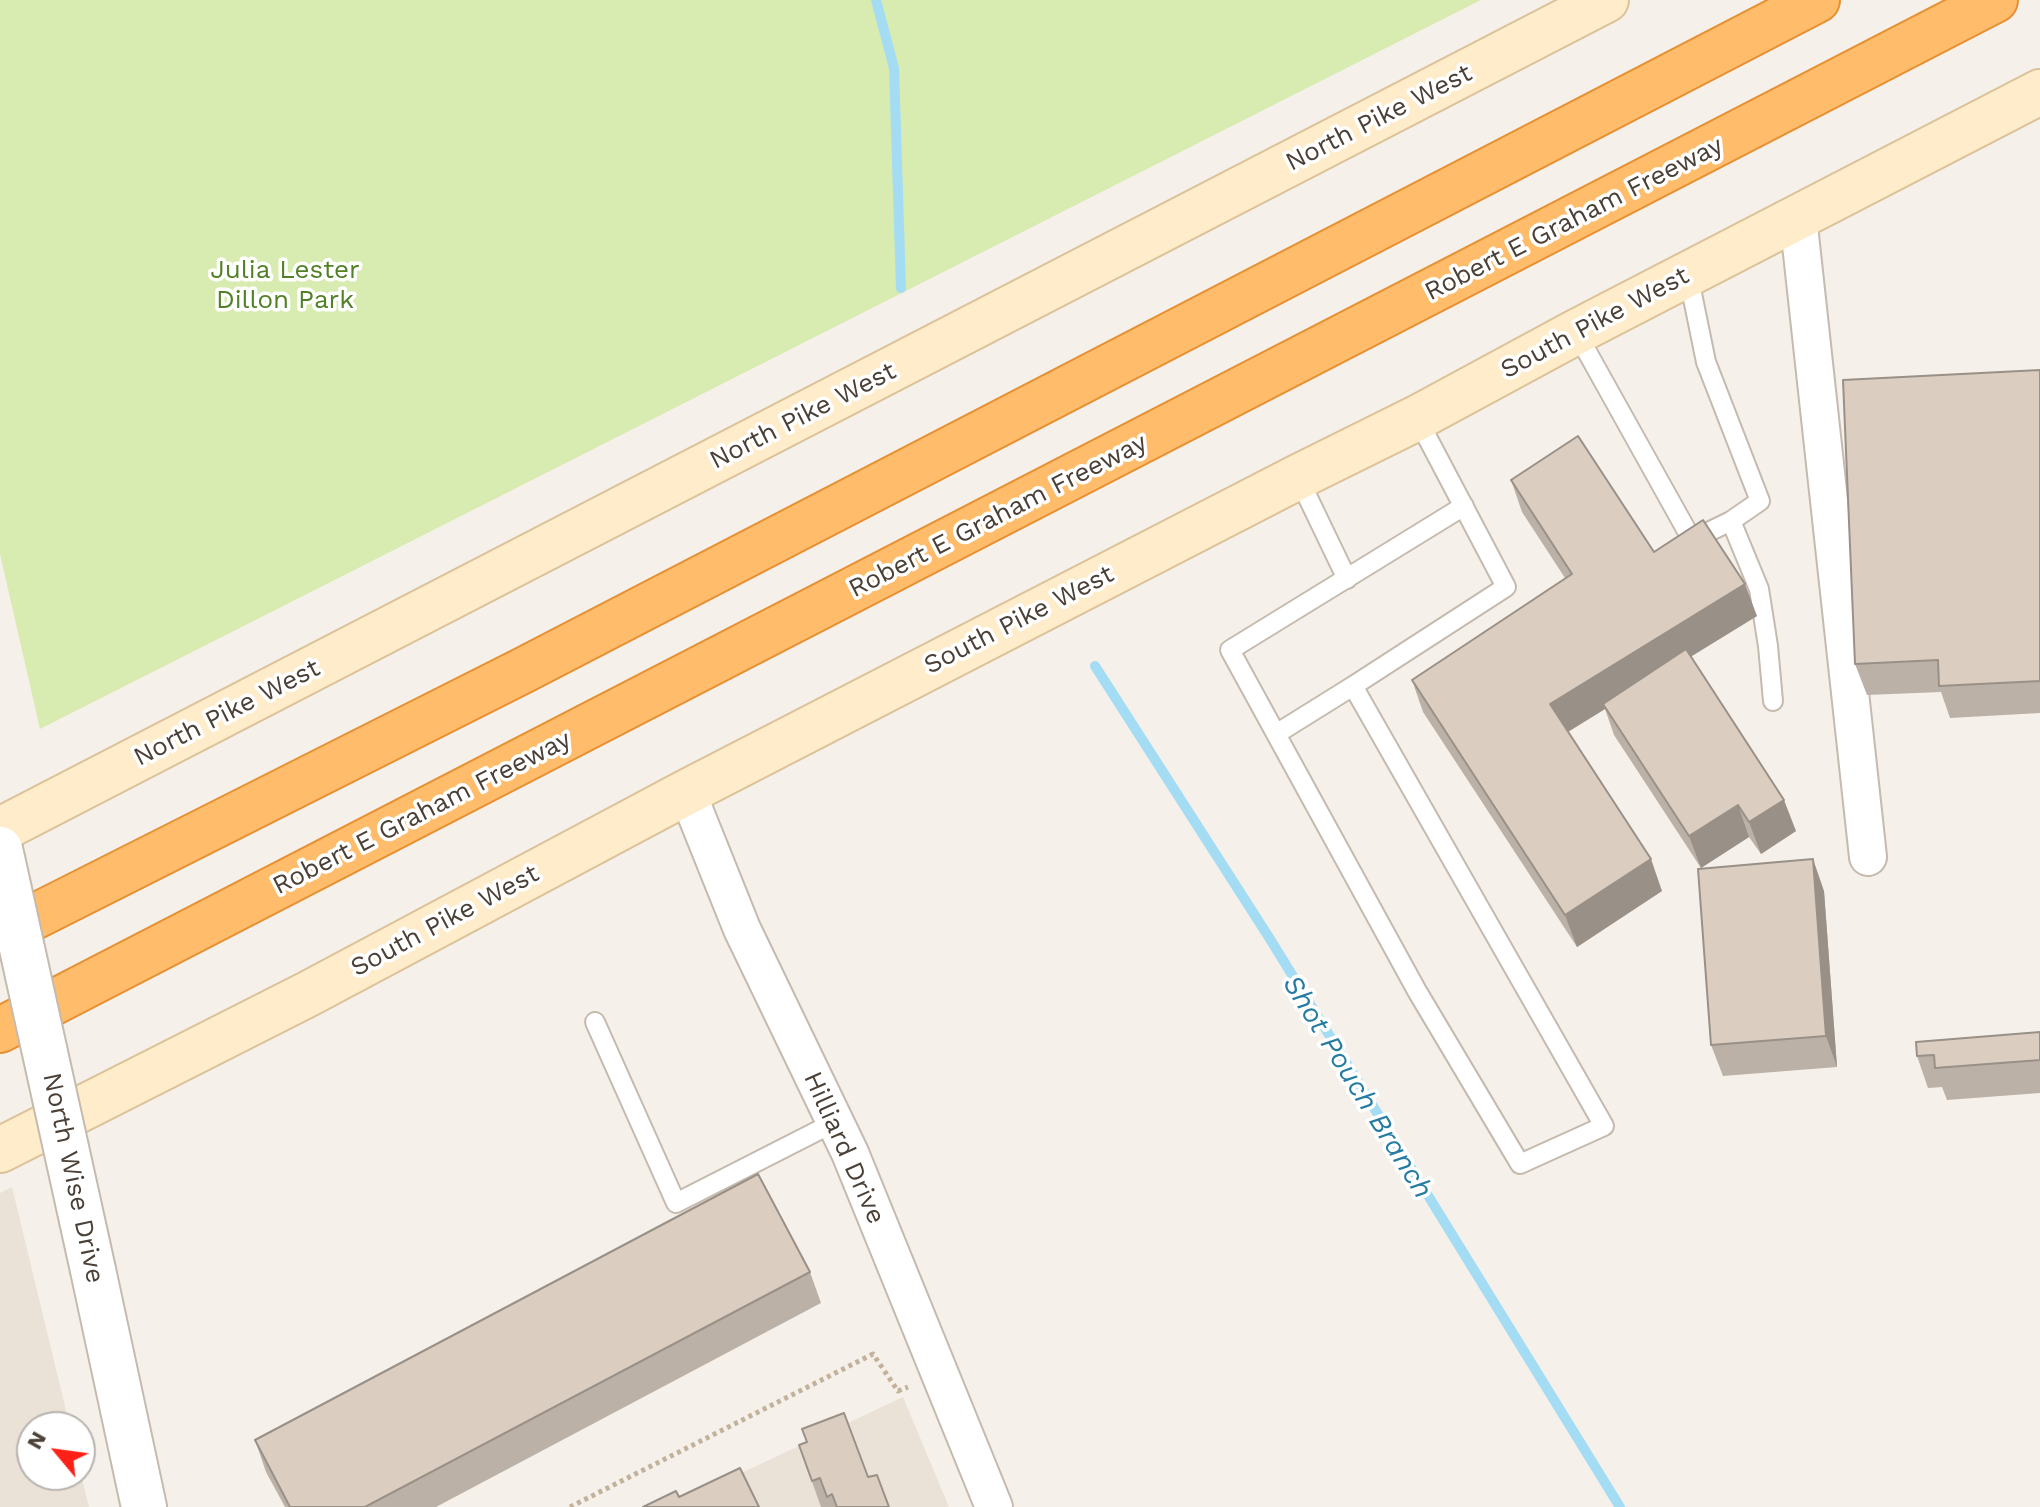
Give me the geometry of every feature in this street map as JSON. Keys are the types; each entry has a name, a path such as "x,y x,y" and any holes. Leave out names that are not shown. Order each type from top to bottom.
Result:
{"highway":[{"path":"0,934 522,671 1817,0"},
{"name":"Robert E Graham Freeway","path":"0,1030 1995,0"}],"main road":[{"name":"North Pike West","path":"0,830 1606,0"},
{"name":"South Pike West","path":"0,1150 308,994 687,792 1417,418 1576,332 2040,92"}],"street":[{"path":"1798,217 1868,857"},
{"name":"Hilliard Drive","path":"687,792 742,929 835,1122 994,1507"},
{"name":"North Wise Drive","path":"0,849 144,1507"}],"lane":[{"path":"1576,332 1692,540 1731,521 1760,501 1706,362 1688,274"},
{"path":"1276,734 1506,587 1417,418"},
{"path":"1298,477 1347,579"},
{"path":"1353,686 1604,1126 1520,1164 1417,991 1230,650 1464,506"},
{"path":"1731,521 1759,589 1773,701"},
{"path":"595,1022 676,1203 835,1122"}],"path":[{"path":"570,1507 873,1354 898,1391"}],"shaded area":[{"path":"12,1187 66,1411 16,1411 16,1491 85,1491 89,1507 0,1507 0,1193"},
{"path":"903,1397 949,1507 669,1507"}],"green space":[{"name":"Julia Lester Dillon Park","path":"0,0 1481,0 40,729 0,554"}],"building":[{"path":"2040,370 2040,681 1939,686 1938,660 1855,664 1843,380"},
{"path":"1578,436 1654,552 1703,520 1745,584 1550,704 1651,859 1565,915 1412,680 1572,574 1511,480"},
{"path":"1686,649 1784,800 1749,822 1738,805 1689,836 1603,704"},
{"path":"1813,859 1826,1036 1711,1045 1698,869"},
{"path":"2040,1032 2040,1060 1935,1068 1934,1055 1917,1056 1916,1042"},
{"path":"758,1174 810,1272 365,1507 290,1507 255,1440"},
{"path":"844,1413 868,1477 877,1475 889,1507 837,1507 832,1494 827,1497 820,1478 812,1481 799,1445 807,1442 802,1429"},
{"path":"740,1468 759,1507 643,1507 676,1491 679,1497"}],"waterway":[{"name":"Shot Pouch Branch","path":"876,0 894,68 901,288"},
{"name":"Shot Pouch Branch","path":"1095,666 1270,939 1620,1507"}]}
